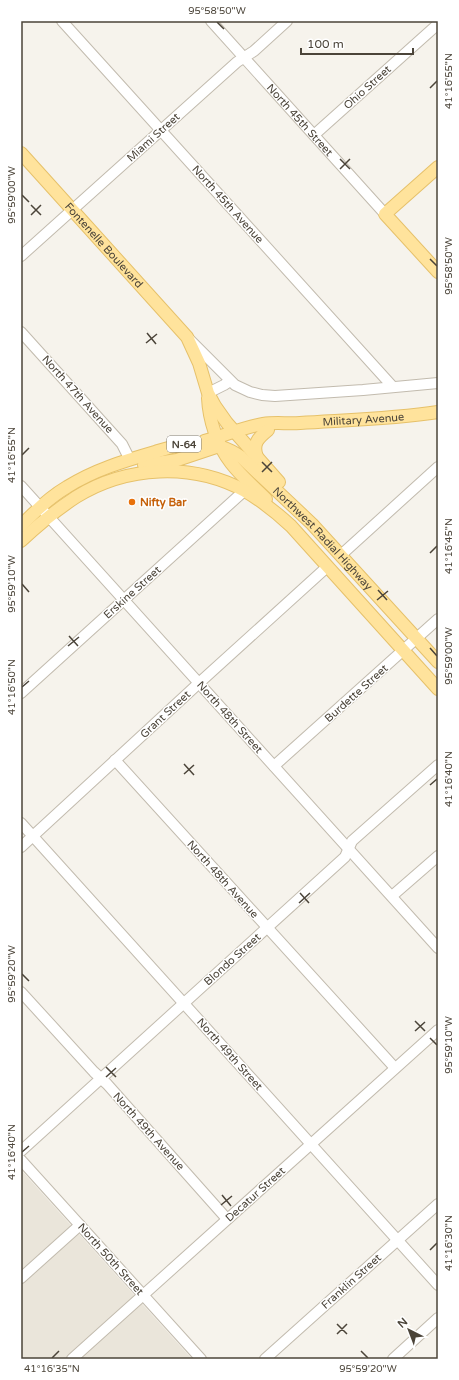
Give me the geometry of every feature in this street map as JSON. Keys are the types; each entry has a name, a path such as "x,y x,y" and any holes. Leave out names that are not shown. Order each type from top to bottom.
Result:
{"main road":[{"name":"Fontenelle Boulevard","path":"21,153 187,338 199,363 208,393"},
{"path":"385,214 438,167"},
{"name":"North 45th Street","path":"385,214 438,272"},
{"path":"208,393 212,418 219,442 231,463 291,526"},
{"path":"208,393 222,416 288,493 312,524"},
{"name":"Military Avenue","path":"91,489 118,472 136,466 177,460 262,424 289,424 438,412"},
{"path":"191,443 205,434 210,426 212,418"},
{"name":"Military Avenue","path":"238,435 268,430 289,424"},
{"path":"257,457 255,444 260,436 268,430"},
{"name":"Northwest Radial Highway","path":"21,526 40,507 55,495 80,479 110,466 191,443 219,442 246,461 312,524 438,662"},
{"name":"Northwest Radial Highway","path":"21,541 64,505 106,482 132,474 159,472 189,473 228,484 244,491 291,526 438,690"}],"street":[{"name":"North 45th Avenue","path":"62,21 393,387"},
{"name":"North 45th Street","path":"211,21 385,214"},
{"name":"Miami Street","path":"21,256 237,62 254,51 287,21"},
{"name":"Ohio Street","path":"314,135 438,24"},
{"name":"North 47th Avenue","path":"21,332 122,444 130,460"},
{"name":"Fontenelle Boulevard","path":"187,338 208,357 230,381 238,387 250,392 275,396 438,383"},
{"path":"208,393 230,381"},
{"path":"341,555 438,467"},
{"name":"North 48th Street","path":"21,486 438,948"},
{"name":"Erskine Street","path":"21,693 244,491"},
{"name":"Grant Street","path":"21,847 327,567"},
{"name":"Burdette Street","path":"274,766 438,619"},
{"name":"North 48th Avenue","path":"115,760 395,1068"},
{"name":"Blondo Street","path":"21,1151 344,857 352,841 438,765"},
{"name":"North 49th Street","path":"21,823 438,1285"},
{"path":"392,896 438,856"},
{"name":"North 49th Avenue","path":"21,992 101,1078 227,1219"},
{"name":"Decatur Street","path":"72,1359 438,1030"},
{"name":"North 50th Street","path":"21,1160 201,1359"},
{"name":"Franklin Street","path":"265,1359 438,1204"},
{"path":"21,1278 80,1225"},
{"path":"393,1359 438,1318"}],"shaded area":[{"path":"21,1170 192,1359 21,1359"}],"place":[{"name":"Nifty Bar","path":"132,502"}]}
